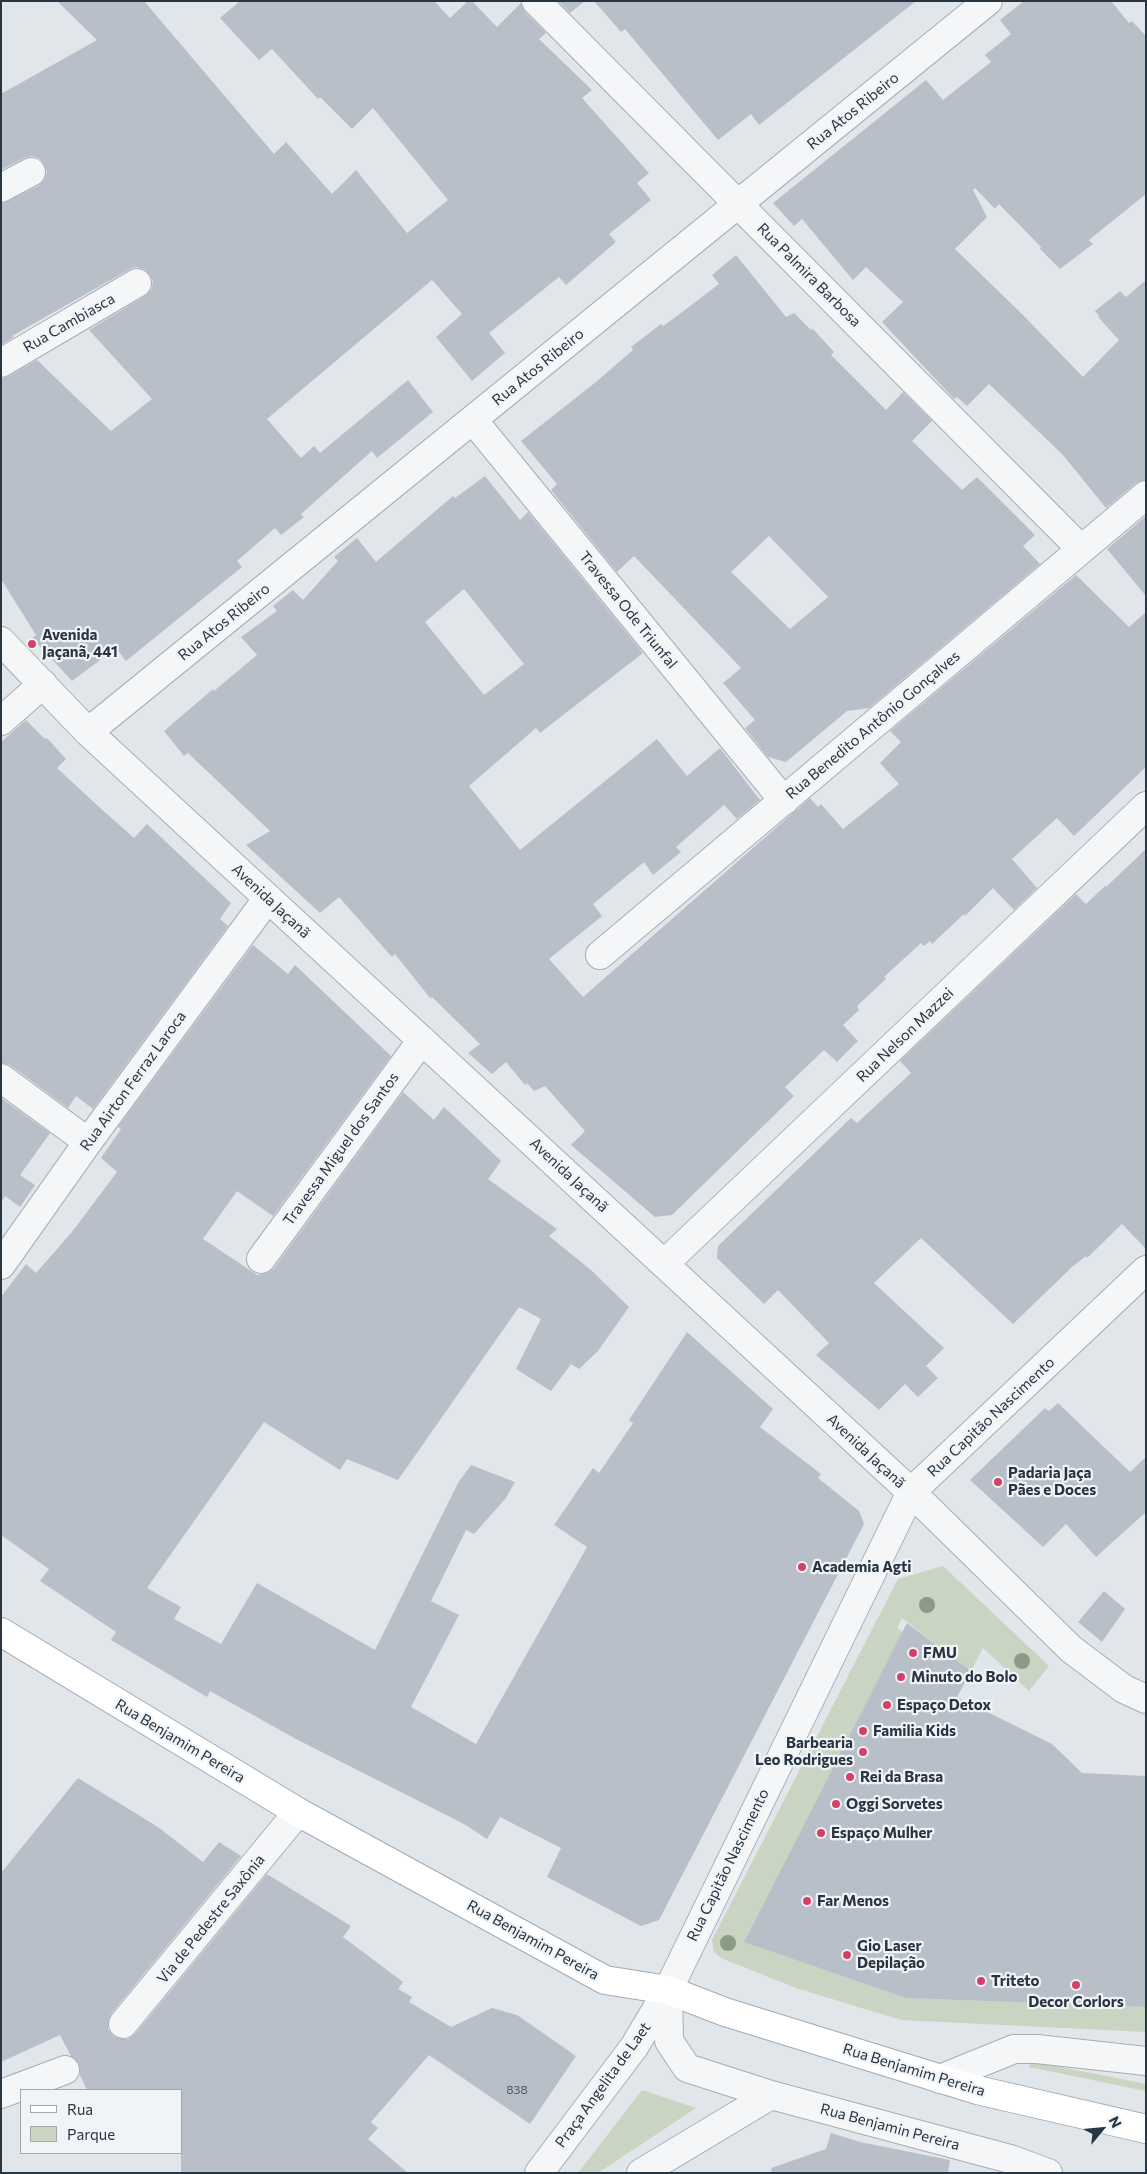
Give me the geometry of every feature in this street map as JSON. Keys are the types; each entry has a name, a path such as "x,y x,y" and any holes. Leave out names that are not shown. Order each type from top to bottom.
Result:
{"main road":[{"name":"Rua Benjamim Pereira","path":"1,1632 298,1812 605,1980 668,1990 725,2012 976,2090 1146,2129"}],"street":[{"name":"Rua Palmira Barbosa","path":"536,1 1081,549"},
{"name":"Rua Atos Ribeiro","path":"88,732 988,1"},
{"path":"1,188 31,172"},
{"name":"Rua Cambiasca","path":"1,363 137,283"},
{"name":"Travessa Ode Triunfal","path":"473,420 784,801"},
{"name":"Rua Benedito Antônio Gonçalves","path":"600,955 1146,495"},
{"name":"Avenida Jaçanã","path":"1,641 88,732 912,1492 1071,1649 1124,1689 1146,1699"},
{"path":"1,721 43,684"},
{"name":"Rua Nelson Mazzei","path":"665,1263 1146,806"},
{"name":"Rua Airton Ferraz Laroca","path":"1,1265 88,1142 268,898"},
{"name":"Travessa Miguel dos Santos","path":"261,1259 422,1040"},
{"path":"1,1078 88,1142"},
{"name":"Rua Capitão Nascimento","path":"668,1990 912,1492 1146,1270"},
{"name":"Via de Pedestre Saxônia","path":"124,2024 298,1812"},
{"name":"Praça Angelita de Laet","path":"668,1990 669,2041 687,2068 771,2095"},
{"name":"Praça Angelita de Laet","path":"539,2173 634,2046 668,1990"},
{"path":"940,2079 1014,2049 1037,2049 1146,2061"},
{"path":"1,2094 66,2070"},
{"path":"641,2173 771,2095"},
{"name":"Rua Benjamin Pereira","path":"771,2095 1016,2166 1048,2173"}],"green space":[{"path":"943,1566 1049,1666 1029,1691 983,1648 971,1671 902,1618 897,1628 903,1632 746,1938 751,1944 906,1998 1146,2007 1146,2032 901,2020 796,1988 721,1958 714,1952 712,1940 898,1579"},
{"path":"1031,2061 1146,2084 1146,2091 1029,2067"},
{"path":"642,2090 696,2108 598,2173 578,2173"}],"building":[{"path":"57,1 144,1 274,154 286,142 332,194 356,170 407,233 448,200 373,108 352,129 320,97 318,99 272,49 259,60 220,18 240,1 434,1 450,18 468,1 472,1 497,27 521,3 525,12 546,33 539,39 592,90 582,98 649,173 637,183 651,200 609,234 616,242 566,285 559,277 489,333 505,353 472,381 436,337 462,314 432,280 267,419 301,458 314,446 320,453 408,380 433,412 377,458 372,451 301,514 304,517 281,535 275,528 237,561 242,567 126,661 116,648 72,681 32,638 36,635 1,579 1,379 37,360 111,431 152,399 89,330 145,296 151,290 153,282 150,275 144,269 136,267 130,269 12,336 14,337 1,345 1,204 38,186 44,180 47,172 40,159 32,156 1,170 1,94 97,40"},
{"path":"558,1 585,1 570,13"},
{"path":"594,1 916,1 759,125 751,114 718,140 625,29 621,32"},
{"path":"1024,1 1111,1 1129,23 1132,21 1146,36 1146,194 1089,240 1093,244 1060,269 999,204 995,209 975,188 973,190 987,217 955,249 1083,377 1119,340 1098,317 1095,311 1120,291 1126,297 1146,280 1146,480 1136,483 1106,508 1063,455 989,384 967,406 957,397 954,399 882,322 903,302 866,267 853,280 802,219 794,226 773,203 926,80 943,100 991,62 985,55 1011,34 1000,20"},
{"path":"736,255 786,317 794,313 811,330 813,329 834,352 831,355 886,410 903,392 932,421 912,441 962,490 977,477 1035,535 1023,546 1040,564 869,708 847,711 786,762 768,757 745,728 755,720 723,683 741,668 634,556 617,572 551,490 557,484 521,441 596,382 633,350 631,347 661,324 663,326 673,319 719,284 712,275","holes":["769,536 828,597 790,629 731,572"]},
{"path":"485,476 520,520 528,512 643,653 540,733 536,728 469,786 520,850 657,739 687,776 720,748 760,800 737,819 724,805 676,847 681,852 653,875 644,862 593,904 602,916 549,959 583,997 810,798 818,807 821,804 843,829 899,784 880,763 901,742 890,731 1076,575 1129,627 1146,612 1146,767 1074,836 1057,818 1012,859 1037,888 1014,910 993,888 965,916 964,914 932,944 930,941 924,946 921,943 884,977 886,979 857,1006 859,1010 843,1025 858,1041 837,1062 824,1050 785,1087 794,1096 672,1215 655,1217 571,1145 585,1131 545,1086 534,1091 527,1083 525,1085 506,1062 492,1074 468,1053 480,1044 432,997 430,998 395,954 392,957 339,897 320,913 246,845 270,831 188,753 184,756 164,731 213,689 214,691 257,655 241,637 277,611 273,606 293,590 303,600 338,561 334,557 357,538 376,562 453,496 455,498","holes":["464,589 524,664 484,695 425,622"]},
{"path":"1146,516 1146,596 1107,549"},
{"path":"26,720 45,739 47,738 66,759 57,768 98,806 134,838 147,824 231,903 220,919 228,926 93,1109 76,1096 68,1108 10,1065 1,1063 1,742"},
{"path":"1146,849 1146,1249 1122,1224 1087,1258 1086,1256 1072,1267 1013,1324 921,1238 874,1283 944,1348 926,1366 938,1378 918,1397 905,1384 879,1410 816,1355 829,1343 778,1290 764,1304 717,1258 718,1246 851,1118 857,1123 911,1073 900,1061 1076,894 1086,904"},
{"path":"253,945 288,974 295,965 391,1056 273,1216 237,1191 203,1239 257,1275 268,1273 274,1268 403,1092 434,1120 444,1107 476,1137 501,1161 488,1179 557,1229 549,1236 591,1270 629,1307 598,1351 579,1369 571,1364 551,1391 516,1369 541,1319 519,1307 398,1480 347,1459 340,1470 264,1422 147,1588 181,1607 174,1619 221,1644 257,1583 375,1650 458,1483 471,1465 515,1482 506,1498 474,1534 466,1530 431,1601 459,1615 411,1707 476,1744 587,1547 554,1525 593,1468 599,1473 633,1423 629,1420 687,1332 773,1409 760,1427 821,1474 818,1478 859,1511 864,1524 659,1920 641,1926 547,1877 561,1848 500,1817 487,1839 464,1824 296,1739 210,1691 207,1697 111,1640 116,1632 40,1581 49,1569 1,1535 1,1297 26,1264 36,1273 72,1232 117,1172 101,1158 121,1129 118,1127"},
{"path":"1,1098 50,1133 20,1175 35,1185 20,1207 5,1196 1,1202"},
{"path":"1058,1403 1130,1472 1146,1457 1146,1512 1096,1557 1066,1524 1043,1547 970,1480 1045,1408 1049,1411"},
{"path":"1104,1591 1125,1609 1102,1642 1078,1622"},
{"path":"907,1623 971,1671 957,1697 1052,1744 1082,1773 1146,1776 1146,2007 906,1998 744,1942"},
{"path":"78,1778 158,1827 203,1862 219,1842 241,1856 111,2014 108,2021 108,2029 113,2036 121,2039 128,2039 135,2034 267,1874 351,1926 343,1937 403,1982 398,1989 412,1997 409,2002 451,2027 492,2008 517,2015 576,2056 530,2124 429,2055 371,2122 378,2128 368,2139 408,2173 181,2173 182,2089 87,2089 80,2075 79,2064 71,2056 60,2035 1,2062 1,1873"},
{"path":"831,2133 860,2142 950,2160 948,2173 772,2173 771,2168 826,2149"}],"place":[{"name":"Avenida Jaçanã, 441","path":"32,644"},
{"name":"Padaria Jaça Pães e Doces","path":"998,1482"},
{"name":"Academia Agti","path":"802,1567"},
{"name":"FMU","path":"913,1653"},
{"name":"Minuto do Bolo","path":"901,1677"},
{"name":"Espaço Detox","path":"887,1705"},
{"name":"Familia Kids","path":"863,1731"},
{"name":"Barbearia Leo Rodrigues","path":"863,1752"},
{"name":"Rei da Brasa","path":"850,1777"},
{"name":"Oggi Sorvetes","path":"836,1804"},
{"name":"Espaço Mulher","path":"821,1833"},
{"name":"Far Menos","path":"807,1901"},
{"name":"Gio Laser Depilação","path":"847,1955"},
{"name":"Triteto","path":"981,1981"},
{"name":"Decor Corlors","path":"1076,1985"}]}
